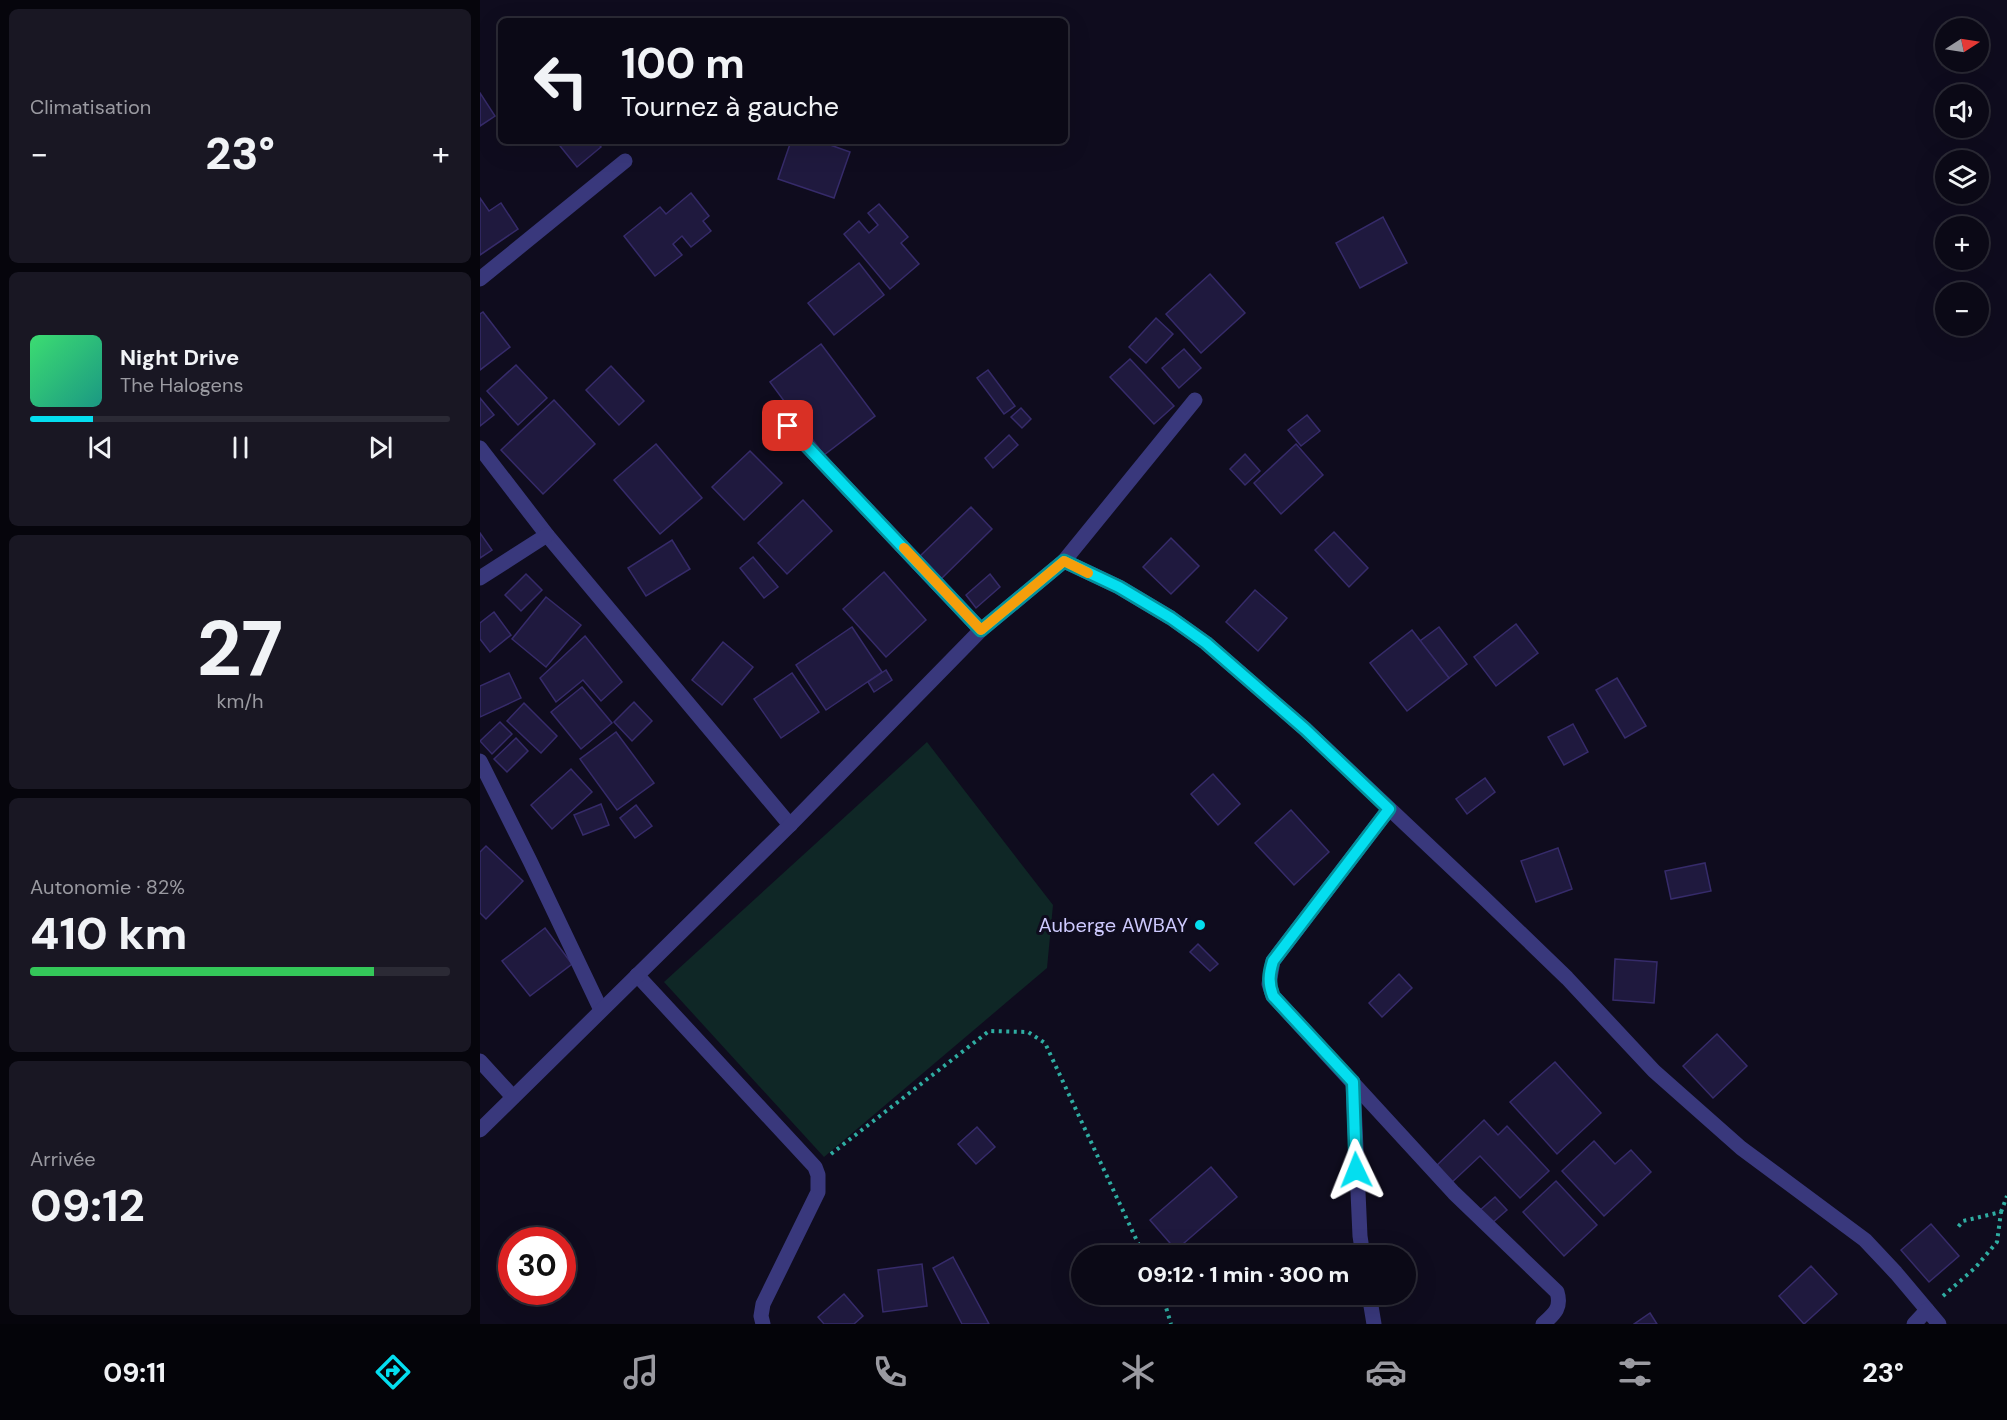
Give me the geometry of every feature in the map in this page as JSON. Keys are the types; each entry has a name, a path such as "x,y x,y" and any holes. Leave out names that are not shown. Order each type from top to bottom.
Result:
{"street":[{"path":"480,279 625,161"},
{"path":"480,1130 790,825 981,630 1064,561 1195,400"},
{"path":"772,409 981,630"},
{"path":"480,448 547,535 790,825"},
{"path":"480,578 547,535"},
{"path":"1064,561 1119,587 1171,618 1206,643 1305,729 1567,978 1654,1071 1741,1148 1865,1240 1939,1324"},
{"path":"480,761 601,1010"},
{"path":"1389,809 1273,961 1269,984 1273,996 1454,1193 1557,1293 1559,1299 1556,1311 1544,1324"},
{"path":"637,975 815,1167 819,1175 818,1192 763,1304 761,1316 763,1324"},
{"path":"480,1061 513,1097"},
{"path":"1353,1082 1361,1245"},
{"path":"1371,1305 1374,1324"},
{"path":"1914,1324 1927,1310"}],"path":[{"path":"815,1167 990,1031 1029,1032 1045,1043 1139,1245"},
{"path":"1927,1310 1975,1268 1997,1242 2001,1212 2007,1196"},
{"path":"1958,1227 1963,1221 2001,1212"},
{"path":"1165,1305 1171,1324"}],"green space":[{"path":"927,742 1053,905 1047,968 824,1157 664,982"}],"building":[{"path":"480,93 495,116 480,126"},
{"path":"558,144 598,144 601,147 577,167"},
{"path":"790,144 827,144 850,152 834,198 778,179"},
{"path":"691,193 709,216 703,221 711,231 691,247 682,236 673,244 682,255 655,276 624,236 660,207 666,214"},
{"path":"480,198 489,211 501,203 518,229 480,255"},
{"path":"879,204 908,237 901,243 919,264 890,289 844,234 859,221 869,233 878,225 868,213"},
{"path":"1383,217 1407,263 1360,288 1336,243"},
{"path":"859,263 884,295 834,335 808,303"},
{"path":"1210,274 1245,313 1201,353 1166,314"},
{"path":"483,312 510,347 480,370 480,314"},
{"path":"1156,318 1173,334 1146,363 1129,347"},
{"path":"821,344 875,416 824,455 770,382"},
{"path":"1184,349 1201,368 1179,388 1162,368"},
{"path":"1130,359 1174,406 1154,424 1110,377"},
{"path":"516,365 547,398 518,425 487,391"},
{"path":"611,366 644,401 619,425 586,390"},
{"path":"988,370 1015,406 1004,414 977,378"},
{"path":"480,398 494,415 480,426"},
{"path":"554,400 595,444 543,494 501,450"},
{"path":"1021,408 1031,419 1022,428 1011,417"},
{"path":"1307,415 1320,431 1301,446 1288,430"},
{"path":"1009,435 1018,445 993,468 985,458"},
{"path":"656,444 702,498 660,534 614,480"},
{"path":"1296,444 1323,475 1281,514 1254,483"},
{"path":"750,451 782,483 744,520 712,487"},
{"path":"1245,454 1260,471 1245,485 1230,469"},
{"path":"803,500 832,531 787,574 758,543"},
{"path":"971,507 992,529 940,580 918,558"},
{"path":"1334,532 1368,568 1349,587 1315,550"},
{"path":"480,533 492,550 480,558"},
{"path":"1171,538 1199,566 1171,594 1143,567"},
{"path":"672,540 690,569 646,596 628,568"},
{"path":"753,557 778,587 764,598 740,568"},
{"path":"884,572 926,620 886,657 843,609"},
{"path":"526,574 542,590 521,611 505,595"},
{"path":"990,574 1000,587 976,608 966,595"},
{"path":"1255,590 1287,618 1258,651 1226,622"},
{"path":"546,597 581,625 546,667 512,639"},
{"path":"494,612 511,635 490,652 480,639 480,623"},
{"path":"1516,624 1538,653 1496,686 1474,657"},
{"path":"852,627 882,672 826,710 796,665"},
{"path":"1439,627 1467,664 1449,678 1420,641"},
{"path":"1412,630 1449,678 1407,711 1370,663"},
{"path":"585,636 622,682 601,701 583,680 556,702 540,678"},
{"path":"723,642 753,667 722,705 692,680"},
{"path":"886,670 892,680 874,692 868,682"},
{"path":"509,673 521,698 480,717 480,686"},
{"path":"792,673 819,712 781,738 754,699"},
{"path":"1617,678 1646,726 1625,738 1596,690"},
{"path":"582,687 612,723 581,749 551,712"},
{"path":"634,702 652,721 632,741 614,722"},
{"path":"524,703 557,736 541,753 507,721"},
{"path":"500,722 512,734 492,754 480,741"},
{"path":"1573,724 1588,752 1564,765 1548,737"},
{"path":"616,732 654,783 617,810 580,759"},
{"path":"516,738 528,751 507,772 494,759"},
{"path":"571,769 592,792 552,829 531,805"},
{"path":"1213,774 1240,804 1218,825 1191,794"},
{"path":"1485,778 1495,792 1467,814 1456,799"},
{"path":"601,804 609,825 583,835 574,815"},
{"path":"636,805 652,826 635,838 620,818"},
{"path":"1291,810 1329,852 1294,885 1255,843"},
{"path":"486,846 523,881 486,919 480,913 480,852"},
{"path":"1558,848 1572,889 1536,902 1521,861"},
{"path":"1705,863 1711,891 1671,899 1665,871"},
{"path":"545,928 572,964 530,996 502,961"},
{"path":"1198,944 1218,964 1210,971 1190,952"},
{"path":"1615,959 1657,962 1654,1003 1613,1000"},
{"path":"1399,974 1412,988 1382,1017 1369,1003"},
{"path":"1717,1034 1747,1066 1713,1098 1683,1066"},
{"path":"1555,1062 1601,1113 1557,1154 1510,1102"},
{"path":"1484,1120 1498,1135 1507,1126 1549,1171 1520,1198 1480,1156 1449,1185 1434,1168"},
{"path":"977,1127 995,1147 976,1164 958,1144"},
{"path":"1594,1141 1615,1164 1631,1150 1651,1172 1604,1216 1562,1171"},
{"path":"1211,1167 1237,1197 1182,1245 1172,1245 1150,1220"},
{"path":"1556,1181 1597,1225 1564,1256 1523,1212"},
{"path":"1495,1197 1507,1210 1491,1224 1479,1211"},
{"path":"1931,1224 1959,1256 1929,1282 1901,1250"},
{"path":"953,1257 989,1324 962,1324 933,1268"},
{"path":"922,1264 927,1306 883,1312 878,1270"},
{"path":"1811,1266 1837,1294 1804,1324 1779,1296"},
{"path":"844,1294 863,1316 854,1324 824,1324 818,1317"},
{"path":"1650,1313 1657,1324 1634,1324"}],"slow traffic":[{"path":"904,548 981,630 1064,561 1088,573"}],"place":[{"name":"Auberge AWBAY","path":"1200,925"}],"route":[{"path":"788,426 981,630 1064,561 1119,587 1171,618 1206,643 1305,729 1389,809 1273,961 1270,972 1269,984 1273,996 1353,1082 1356,1170"}]}
